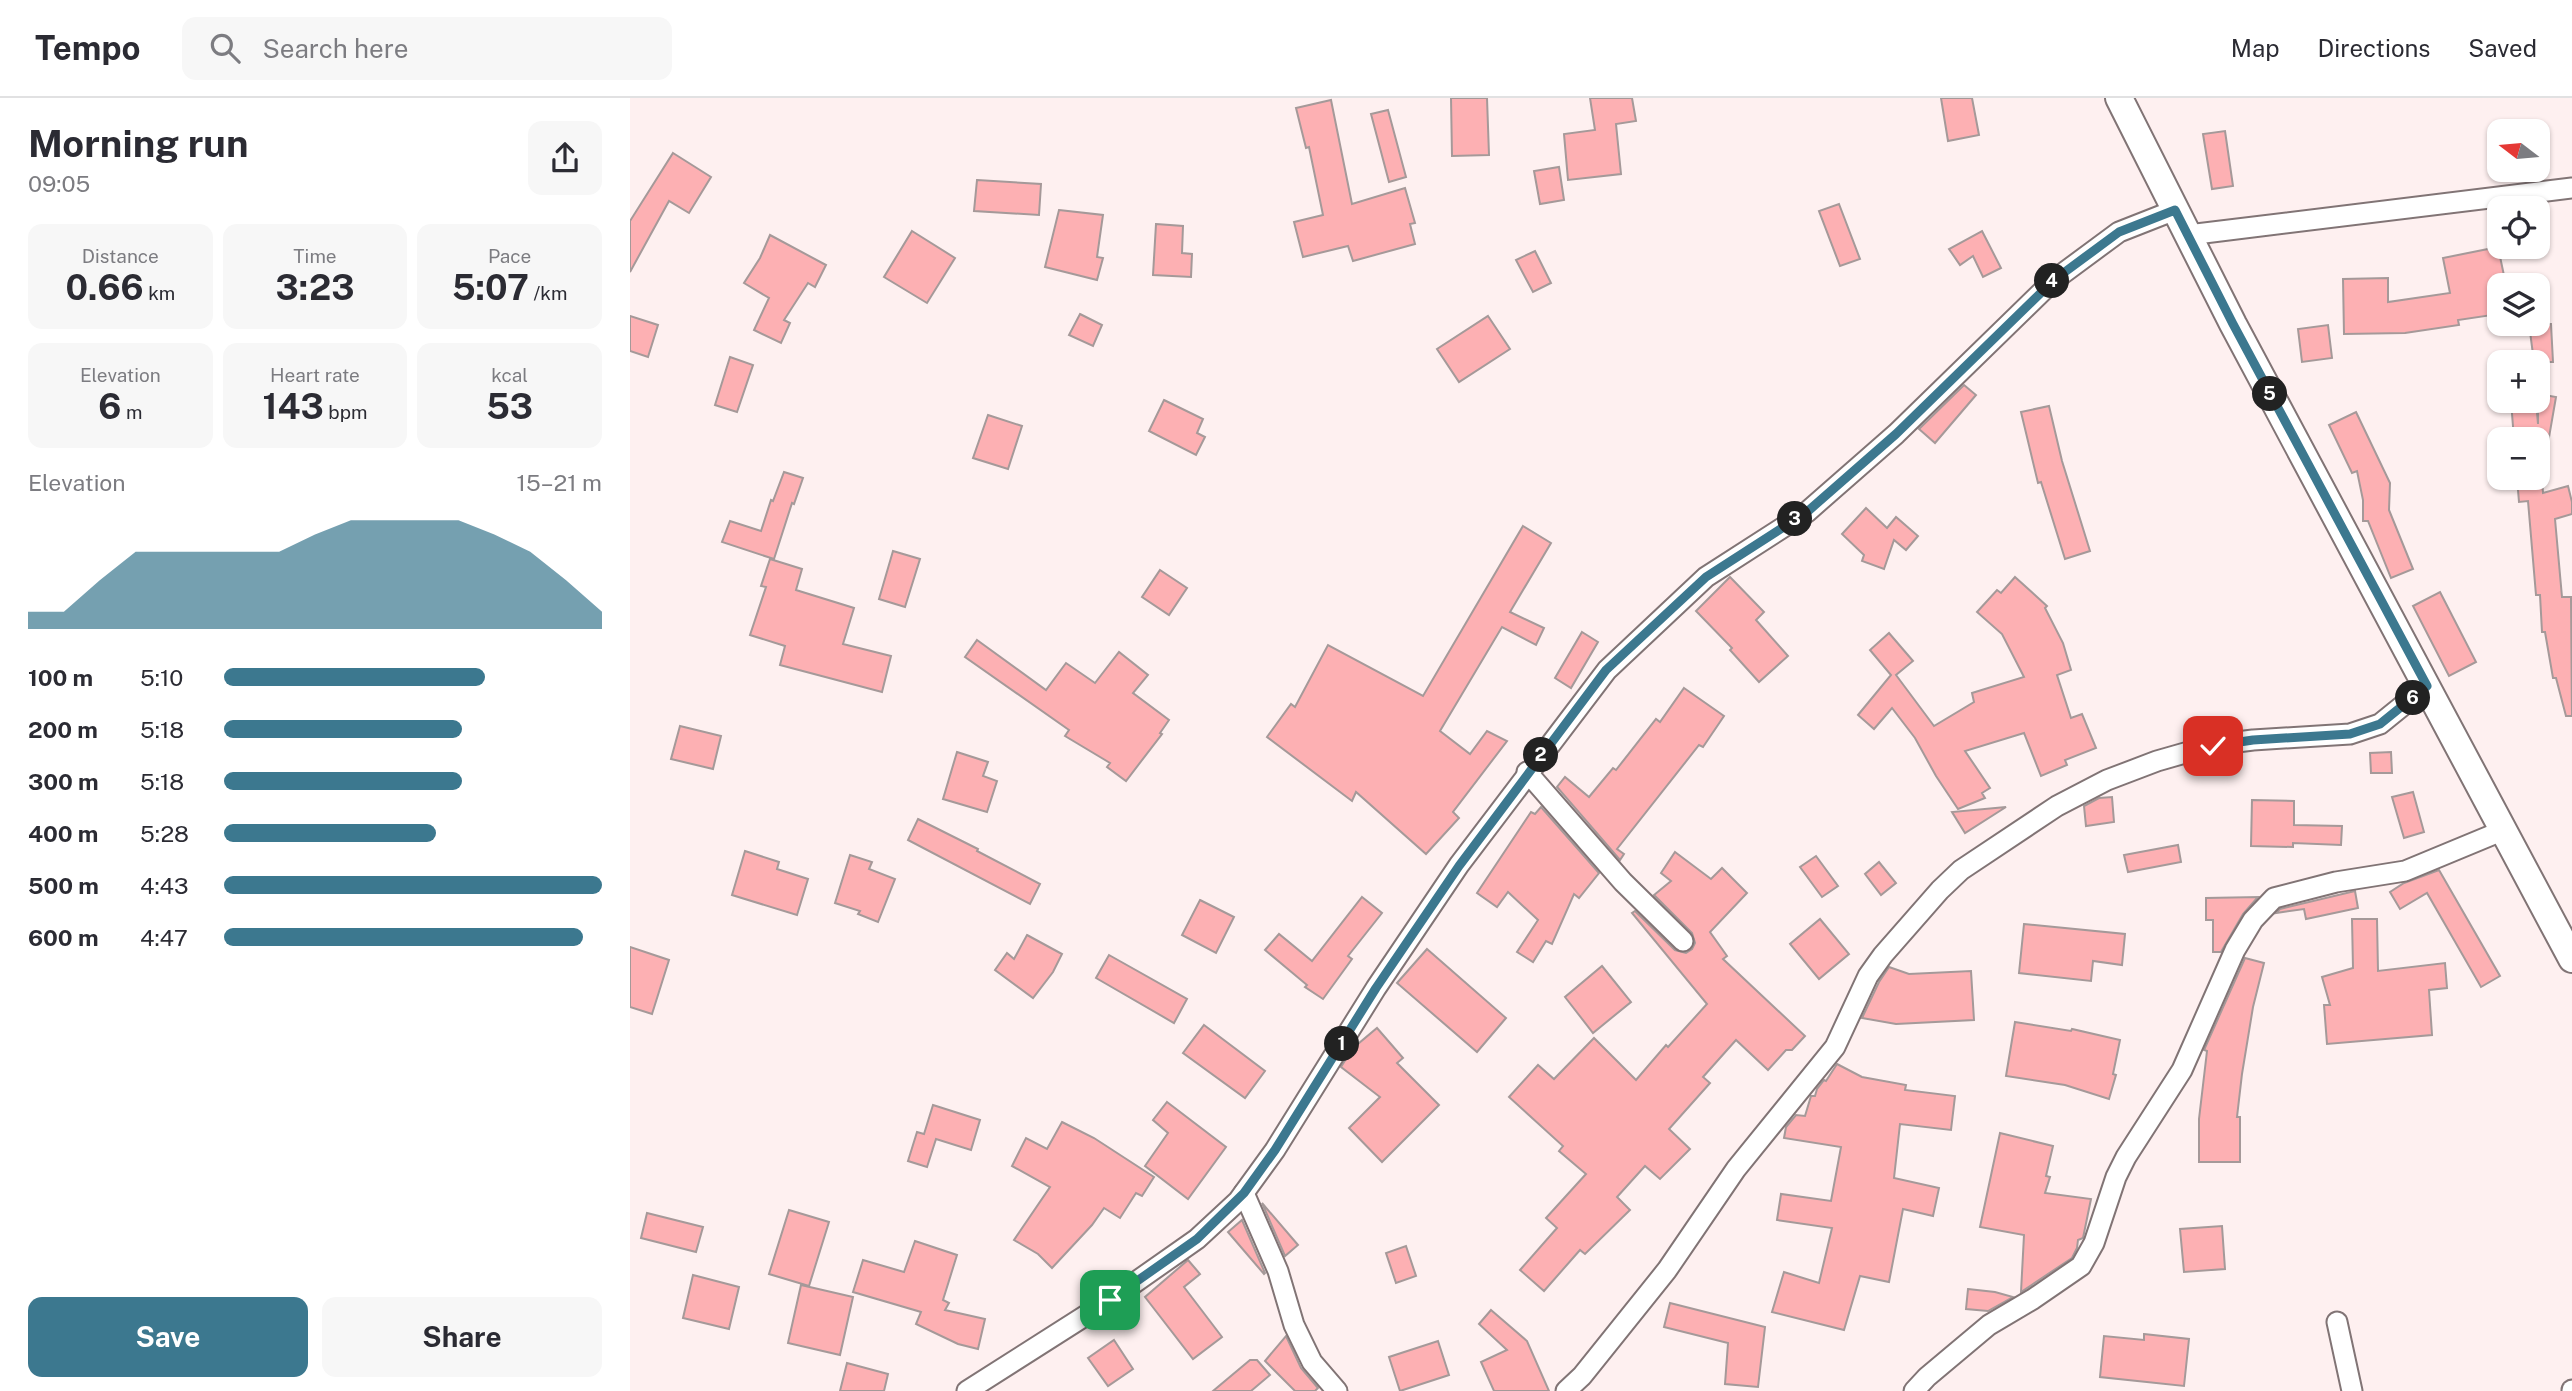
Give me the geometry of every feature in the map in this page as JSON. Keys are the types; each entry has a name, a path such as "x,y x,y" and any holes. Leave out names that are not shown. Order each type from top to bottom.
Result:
{"street":[{"path":"2119,98 2233,324 2572,959"},
{"path":"2188,236 2572,188"},
{"path":"967,1391 1110,1300 1197,1239 1244,1193 1275,1150 1376,988 1459,866 1606,670 1706,577 1807,512 1906,425 2054,280 2119,232 2175,210"},
{"path":"1566,1391 1582,1376 1667,1270 1736,1169 1835,1047 1868,976 1883,955 1961,870 2057,806 2107,780 2157,761 2213,746 2253,740 2350,734 2380,724 2427,686"},
{"path":"1527,772 1623,882 1683,941"},
{"path":"1914,1391 1989,1325 2033,1300 2081,1266 2094,1243 2116,1177 2126,1157 2182,1070 2224,973 2246,930 2274,898 2336,882 2406,872 2504,830"},
{"path":"1244,1193 1278,1271 1294,1325 1312,1362 1337,1391"},
{"path":"2337,1322 2352,1391"}],"building":[{"path":"1451,98 1487,98 1489,155 1452,156"},
{"path":"1590,98 1632,98 1636,121 1616,124 1621,174 1568,180 1564,134 1595,130"},
{"path":"1941,98 1972,98 1979,135 1948,141"},
{"path":"1331,100 1352,204 1405,188 1415,223 1410,224 1415,244 1353,261 1348,246 1303,257 1294,222 1323,215 1309,147 1306,148 1296,108"},
{"path":"1388,110 1406,177 1389,182 1371,114"},
{"path":"2225,131 2233,186 2212,189 2203,134"},
{"path":"673,153 711,177 689,213 669,201 630,272 630,221"},
{"path":"1559,167 1564,200 1540,204 1534,171"},
{"path":"977,180 1041,184 1039,215 974,211"},
{"path":"1839,204 1860,259 1840,266 1819,211"},
{"path":"1059,210 1103,215 1097,257 1103,258 1097,280 1045,267"},
{"path":"1156,224 1183,226 1182,253 1192,254 1191,277 1153,275"},
{"path":"912,231 955,258 927,303 884,277"},
{"path":"1982,231 2001,268 1983,277 1973,256 1960,265 1949,249"},
{"path":"770,235 826,265 815,287 808,283 784,320 790,323 781,343 754,330 769,298 744,283 760,258"},
{"path":"2487,249 2487,259 2501,259 2503,273 2487,273 2487,316 2458,320 2459,325 2405,333 2344,334 2343,279 2388,278 2388,302 2450,293 2443,258"},
{"path":"1535,251 1551,283 1533,292 1516,260"},
{"path":"1080,314 1102,325 1093,346 1069,335"},
{"path":"630,316 658,325 648,357 630,351"},
{"path":"1488,316 1510,349 1459,382 1437,349"},
{"path":"2551,324 2553,362 2550,362 2550,350 2532,350 2531,336 2550,336"},
{"path":"2328,325 2332,358 2302,362 2298,329"},
{"path":"730,357 753,365 737,412 715,405"},
{"path":"1964,385 1976,395 1935,443 1919,429"},
{"path":"2550,396 2556,397 2550,432 2550,427 2513,427 2512,413 2537,413 2538,424 2538,413 2550,413"},
{"path":"1164,400 1203,419 1197,433 1205,437 1196,455 1149,431"},
{"path":"2049,406 2062,461 2090,551 2065,559 2041,482 2038,483 2021,412"},
{"path":"2356,412 2390,483 2389,510 2413,569 2391,578 2368,521 2363,521 2363,500 2357,471 2352,473 2329,425"},
{"path":"988,415 1022,426 1008,469 973,458"},
{"path":"784,472 803,478 774,559 722,542 730,521 761,531"},
{"path":"2568,486 2572,514 2555,519 2562,597 2571,597 2572,716 2566,716 2556,678 2553,678 2545,632 2542,632 2540,595 2536,595 2528,501 2519,502 2518,490 2543,490 2543,493"},
{"path":"1866,508 1887,528 1896,517 1918,536 1906,550 1894,540 1884,569 1862,561 1864,555 1842,534"},
{"path":"1523,526 1551,543 1510,612 1544,628 1536,645 1502,627 1440,731 1470,754 1487,731 1507,741 1453,812 1459,818 1426,854 1356,792 1352,801 1267,737 1291,704 1295,707 1328,645 1423,696"},
{"path":"893,551 920,559 905,607 879,599"},
{"path":"770,559 802,569 796,590 854,608 843,644 891,656 882,692 780,665 785,646 750,635 766,587 761,586"},
{"path":"1160,570 1187,588 1169,615 1142,597"},
{"path":"1730,577 1764,612 1756,620 1788,656 1759,682 1730,650 1732,648 1696,611"},
{"path":"2015,577 2047,606 2045,608 2063,643 2071,670 2057,675 2071,718 2082,714 2096,748 2065,760 2067,765 2041,776 2024,733 1965,751 1990,788 1982,793 1985,798 1958,809 1915,738 1892,708 1874,729 1858,715 1891,675 1870,650 1889,633 1913,661 1896,675 1934,726 1974,702 1972,693 2024,677 2002,634 1977,612 1997,590 2001,593"},
{"path":"2440,592 2476,662 2449,676 2413,606"},
{"path":"1582,632 1598,642 1571,688 1555,678"},
{"path":"977,640 1046,690 1066,663 1095,683 1119,652 1148,675 1133,693 1169,720 1160,733 1162,734 1126,781 1107,767 1110,763 1065,736 1069,730 965,657"},
{"path":"1684,688 1724,716 1703,747 1699,745 1617,849 1624,854 1620,860 1557,787 1565,777 1589,797 1613,768 1616,770 1656,719 1660,722"},
{"path":"680,726 721,736 713,769 671,759"},
{"path":"957,752 988,762 983,776 997,781 987,812 943,799"},
{"path":"2391,752 2392,773 2371,773 2370,753"},
{"path":"2413,792 2424,832 2404,838 2392,797"},
{"path":"2112,797 2114,822 2086,826 2084,806 2099,798"},
{"path":"2252,800 2294,801 2294,825 2342,826 2341,845 2293,843 2293,847 2251,846"},
{"path":"1541,807 1599,873 1579,898 1574,894 1552,944 1546,941 1533,962 1517,952 1538,920 1508,892 1497,907 1477,893 1531,812 1535,814"},
{"path":"2006,807 1965,833 1952,812"},
{"path":"918,819 1040,884 1030,904 908,840"},
{"path":"2178,845 2181,862 2128,872 2124,855"},
{"path":"745,851 779,862 777,869 808,879 797,915 732,895"},
{"path":"1675,852 1711,879 1722,868 1747,893 1710,932 1727,956 1723,959 1805,1036 1792,1050 1786,1050 1768,1070 1736,1040 1703,1077 1710,1083 1669,1129 1690,1149 1660,1179 1645,1166 1617,1197 1630,1210 1585,1254 1580,1250 1544,1291 1520,1270 1557,1228 1546,1218 1586,1174 1559,1151 1563,1146 1509,1097 1538,1065 1554,1079 1594,1038 1636,1080 1707,1004 1632,913 1635,911 1675,950 1686,953 1692,949 1695,943 1692,933 1654,895 1671,881 1661,873"},
{"path":"850,855 872,862 869,869 895,879 878,922 858,914 860,911 835,903"},
{"path":"1816,856 1838,886 1822,897 1800,867"},
{"path":"1879,862 1896,883 1881,895 1865,874"},
{"path":"2439,870 2500,976 2481,987 2427,893 2400,909 2390,892 2404,883"},
{"path":"2355,891 2358,908 2306,919 2304,909 2276,913 2280,909"},
{"path":"1362,897 1382,913 1348,956 1352,959 1323,999 1305,987 1307,985 1265,950 1279,934 1312,961"},
{"path":"2258,897 2243,914 2221,952 2213,952 2213,920 2206,920 2206,898"},
{"path":"1200,900 1234,917 1216,953 1182,935"},
{"path":"1820,919 1849,954 1819,979 1790,944"},
{"path":"2352,919 2377,919 2378,971 2445,963 2447,988 2429,990 2432,1035 2327,1044 2324,1005 2330,1005 2322,977 2353,968"},
{"path":"2024,924 2125,934 2122,965 2093,961 2091,981 2019,973"},
{"path":"1027,935 1062,954 1053,972 1033,998 995,970 1007,953 1014,959"},
{"path":"630,947 669,960 652,1014 630,1007"},
{"path":"1427,949 1506,1018 1477,1052 1397,983"},
{"path":"1109,955 1187,999 1174,1023 1096,978"},
{"path":"2245,958 2264,963 2253,1007 2242,1074 2237,1117 2240,1117 2240,1162 2199,1162 2199,1119 2207,1051 2204,1050"},
{"path":"1602,966 1631,1002 1593,1033 1565,997"},
{"path":"1889,967 1909,974 1971,971 1974,1020 1896,1024 1862,1018"},
{"path":"2015,1022 2071,1031 2072,1029 2120,1040 2113,1074 2116,1075 2109,1099 2065,1085 2006,1076"},
{"path":"1204,1025 1265,1071 1245,1098 1183,1053"},
{"path":"1377,1028 1403,1058 1397,1063 1439,1105 1382,1162 1349,1128 1380,1097 1341,1067 1352,1049"},
{"path":"1837,1064 1862,1077 1906,1085 1905,1090 1955,1096 1951,1130 1900,1124 1894,1178 1939,1188 1933,1216 1903,1209 1889,1282 1860,1276 1844,1330 1772,1312 1784,1272 1819,1283 1832,1228 1777,1220 1781,1194 1831,1201 1841,1147 1784,1138 1786,1127 1796,1115 1805,1116 1811,1096 1815,1096 1817,1089"},
{"path":"1167,1102 1226,1147 1188,1199 1145,1166 1168,1133 1153,1120"},
{"path":"933,1105 980,1120 971,1150 936,1139 927,1167 908,1161 917,1132 924,1134"},
{"path":"1062,1122 1094,1138 1154,1177 1142,1196 1136,1193 1120,1218 1104,1208 1052,1268 1038,1254 1014,1240 1050,1187 1012,1166 1026,1138 1047,1149"},
{"path":"2000,1133 2053,1146 2046,1176 2050,1177 2045,1193 2091,1199 2083,1238 2078,1240 2072,1258 2021,1292 2024,1235 1980,1227"},
{"path":"1262,1203 1298,1245 1285,1256"},
{"path":"789,1210 829,1222 809,1286 769,1274"},
{"path":"647,1213 703,1227 696,1252 641,1238"},
{"path":"1242,1220 1265,1273 1264,1274 1228,1232"},
{"path":"2222,1226 2225,1269 2184,1272 2180,1229"},
{"path":"915,1241 957,1255 943,1300 949,1303 945,1310 985,1319 978,1349 958,1344 916,1324 921,1312 853,1292 863,1260 904,1272"},
{"path":"1406,1246 1416,1276 1396,1283 1386,1253"},
{"path":"1188,1260 1200,1274 1184,1287 1222,1337 1193,1359 1145,1297"},
{"path":"693,1275 739,1287 729,1329 683,1318"},
{"path":"801,1285 853,1297 840,1355 788,1343"},
{"path":"1968,1289 2013,1297 1988,1311 1966,1309"},
{"path":"1670,1303 1765,1327 1758,1387 1725,1384 1728,1343 1664,1327"},
{"path":"1491,1310 1527,1341 1549,1391 1494,1391 1481,1362 1507,1350 1479,1324"},
{"path":"2144,1334 2189,1339 2184,1386 2100,1377 2104,1336 2144,1340"},
{"path":"1286,1336 1301,1368 1318,1388 1315,1391 1295,1391 1265,1361"},
{"path":"1114,1340 1133,1369 1108,1386 1088,1358"},
{"path":"1438,1341 1449,1375 1400,1391 1389,1357"},
{"path":"1250,1360 1257,1360 1270,1375 1251,1391 1213,1391"},
{"path":"847,1363 888,1374 884,1391 840,1391"}],"route":[{"path":"1110,1300 1197,1239 1238,1201 1275,1150 1376,988 1459,866 1606,670 1706,577 1807,512 1896,434 2054,280 2119,232 2175,210 2427,686 2380,724 2350,734 2253,740 2213,746"}]}
